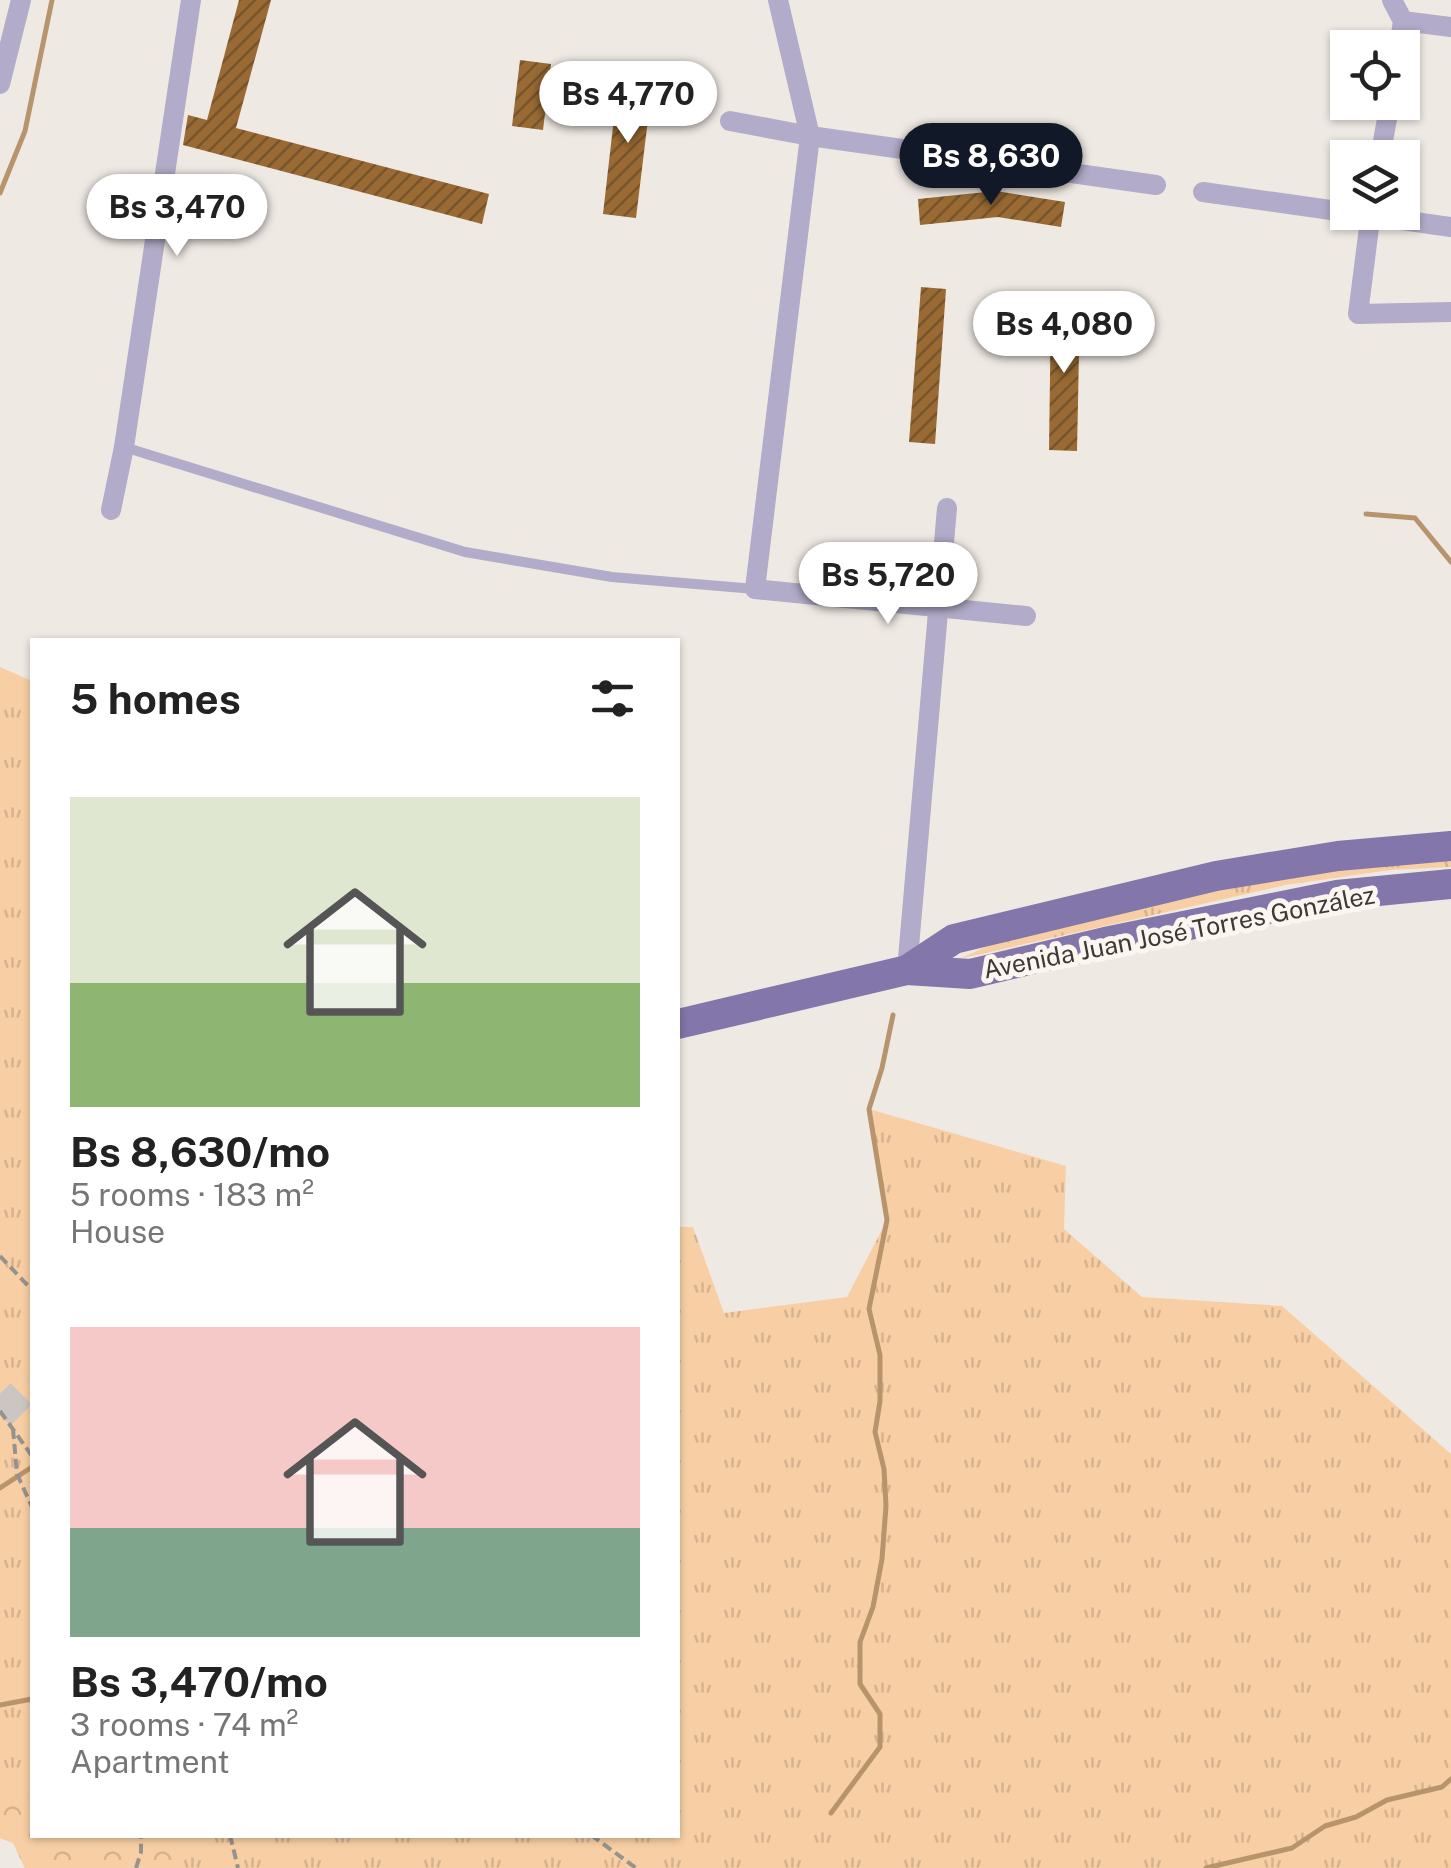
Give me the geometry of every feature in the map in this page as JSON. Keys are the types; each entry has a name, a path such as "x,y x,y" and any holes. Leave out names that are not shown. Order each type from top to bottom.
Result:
{"main road":[{"name":"Avenida Juan José Torres González","path":"907,970 954,939 1216,876 1338,856 1451,846"},
{"name":"Avenida Juan José Torres González","path":"680,1024 907,970 970,974 1337,895 1451,884"}],"street":[{"path":"0,84 20,0"},
{"path":"112,510 191,0"},
{"path":"780,0 810,136 755,588 1026,616"},
{"path":"1392,0 1403,22 1402,30"},
{"path":"1403,22 1451,27"},
{"path":"730,121 1156,186"},
{"path":"1204,192 1330,209"},
{"path":"1420,223 1451,228"},
{"path":"1369,230 1358,314 1451,312"},
{"path":"907,970 947,508"}],"lane":[{"path":"124,446 464,552 612,576 755,588"}],"path":[{"path":"0,1256 30,1288"},
{"path":"0,1412 30,1453"},
{"path":"13,1430 17,1474 30,1502"},
{"path":"136,1868 141,1838"},
{"path":"231,1838 238,1868"},
{"path":"595,1838 636,1868"}],"green space":[{"path":"0,667 30,680 30,1838 680,1838 680,1227 693,1227 724,1313 847,1297 887,1220 869,1109 1066,1166 1064,1229 1142,1297 1282,1306 1451,1454 1451,1868 25,1868 13,1843 0,1838"},
{"path":"1451,854 1451,867 1390,870 1286,885 959,959 1019,932 1305,868"},
{"path":"30,1792 30,1838 183,1838 196,1846 173,1868 25,1868 13,1843 0,1838 0,1797"}],"building":[{"path":"239,0 271,0 236,128 489,194 482,224 183,145 188,115 207,120"},
{"path":"520,60 551,64 543,130 512,126"},
{"path":"619,74 653,78 636,218 603,214"},
{"path":"996,191 1065,202 1061,227 998,217 920,225 918,199"},
{"path":"921,287 946,289 935,444 909,442"},
{"path":"1051,303 1080,303 1077,451 1049,450"}],"waterway":[{"path":"0,193 25,131 52,0"},
{"path":"1366,514 1415,518 1451,562"},
{"path":"831,1813 880,1747 880,1714 860,1684 860,1642 873,1607 886,1506 884,1469 875,1432 880,1355 869,1309 887,1220 869,1109 893,1015"},
{"path":"0,1488 30,1468"},
{"path":"0,1705 30,1699"},
{"path":"1206,1868 1292,1848 1325,1826 1356,1817 1387,1800 1442,1787 1451,1779"}],"tunnel":[{"path":"0,1415 30,1385"}]}
